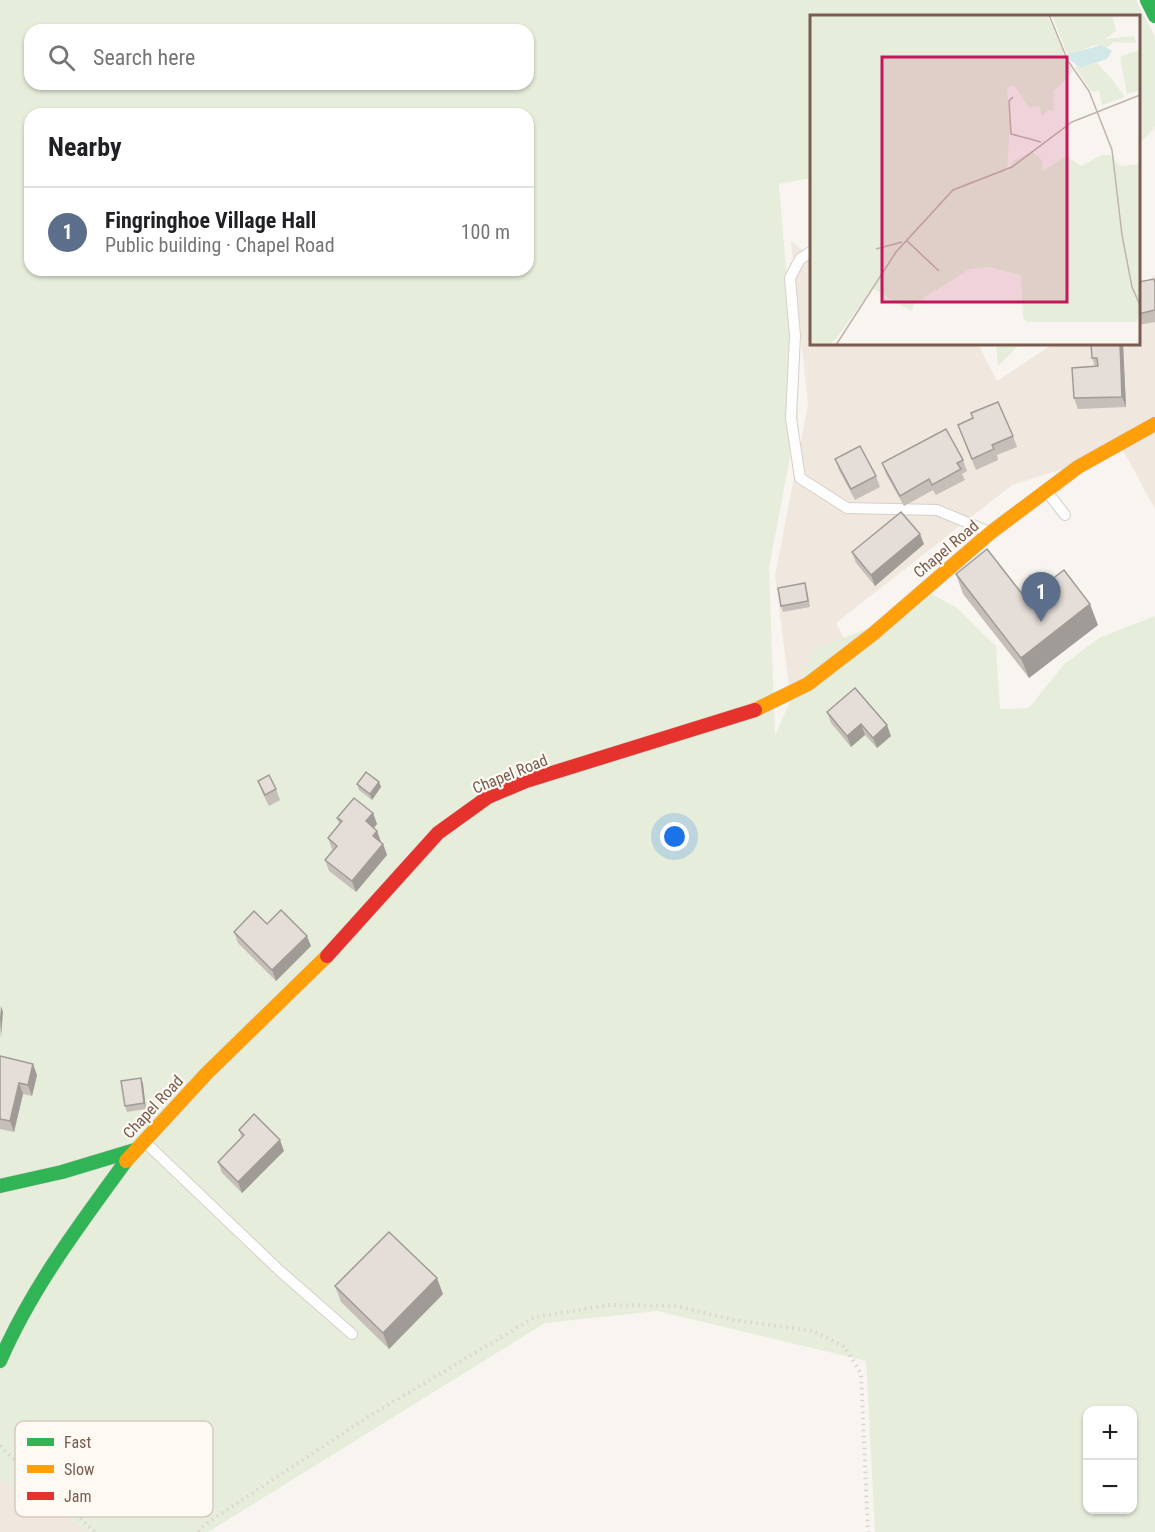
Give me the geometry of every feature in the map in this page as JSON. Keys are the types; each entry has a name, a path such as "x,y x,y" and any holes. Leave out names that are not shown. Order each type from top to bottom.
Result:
{"street":[{"path":"1147,0 1155,16"},
{"name":"Chapel Road","path":"0,1361 15,1328 81,1222 140,1145 207,1074 339,944 438,833 468,809 488,797 526,782 740,716 798,689 823,673 873,634 990,532 1078,467 1155,424"},
{"path":"0,1186 62,1173 140,1145"}],"lane":[{"path":"810,252 800,259 790,278 795,336 791,418 800,478 847,508 937,510 990,532"},
{"path":"1046,491 1065,515"},
{"path":"140,1145 351,1334"}],"path":[{"path":"199,1532 204,1525 371,1415 535,1317 610,1305 677,1306 734,1320 813,1331 845,1347 861,1374 868,1532"},
{"path":"0,1446 15,1460"},
{"path":"78,1517 95,1532"}],"shaded area":[{"path":"791,241 810,256 810,345 979,345 997,381 1051,345 1140,345 1140,285 1155,275 1155,509 1123,450 1012,485 836,623 919,781 808,836 775,576 808,405"},
{"path":"0,1479 15,1488 15,1517 66,1517 92,1532 0,1532"}],"green space":[{"path":"0,0 1136,0 1155,37 1155,127 1140,143 1140,15 810,15 810,178 779,184 798,415 769,568 775,735 814,649 909,613 932,594 957,608 996,646 1000,709 1029,708 1064,664 1099,638 1155,616 1155,1532 875,1532 866,1361 657,1311 545,1323 208,1532 92,1532 66,1517 213,1517 213,1421 15,1421 15,1488 0,1479"},
{"path":"996,345 1019,345 998,366"}],"building":[{"path":"1154,279 1155,310 1140,314 1140,282"},
{"path":"1091,345 1120,345 1122,397 1074,398 1072,368 1098,366 1097,358 1092,358"},
{"path":"998,402 1013,436 992,445 994,449 972,459 958,425 973,418 971,413"},
{"path":"946,429 963,460 957,463 961,469 932,485 929,479 900,496 882,463"},
{"path":"860,446 876,476 851,489 835,459"},
{"path":"901,512 920,534 871,575 852,552"},
{"path":"987,549 1026,599 1064,570 1090,604 1021,658 956,574"},
{"path":"805,583 808,601 781,606 778,588"},
{"path":"855,688 887,725 873,738 861,724 847,736 827,712"},
{"path":"366,772 379,782 370,794 357,784"},
{"path":"269,775 276,789 265,795 258,781"},
{"path":"354,798 373,813 366,821 377,831 373,836 383,844 352,881 325,860 337,846 328,838 342,821 337,818"},
{"path":"281,910 307,936 272,970 234,932 254,911 267,924"},
{"path":"0,1056 33,1064 28,1085 19,1083 10,1121 0,1119"},
{"path":"141,1078 144,1103 125,1106 121,1081"},
{"path":"254,1114 280,1140 238,1182 218,1162 244,1135 239,1130"},
{"path":"389,1232 437,1278 383,1333 335,1286"}],"traffic: fast":[{"path":"1147,0 1155,16"},
{"path":"0,1186 62,1172 135,1150"},
{"path":"0,1361 12,1334 41,1283 126,1161"}],"traffic: slow":[{"path":"755,710 808,684 873,634 990,533 1078,467 1155,424"},
{"path":"126,1161 207,1073 327,956"}],"traffic: jam":[{"path":"327,956 438,833 488,797 526,781 755,710"}],"place":[{"name":"Fingringhoe Village Hall","path":"1041,622"}]}
